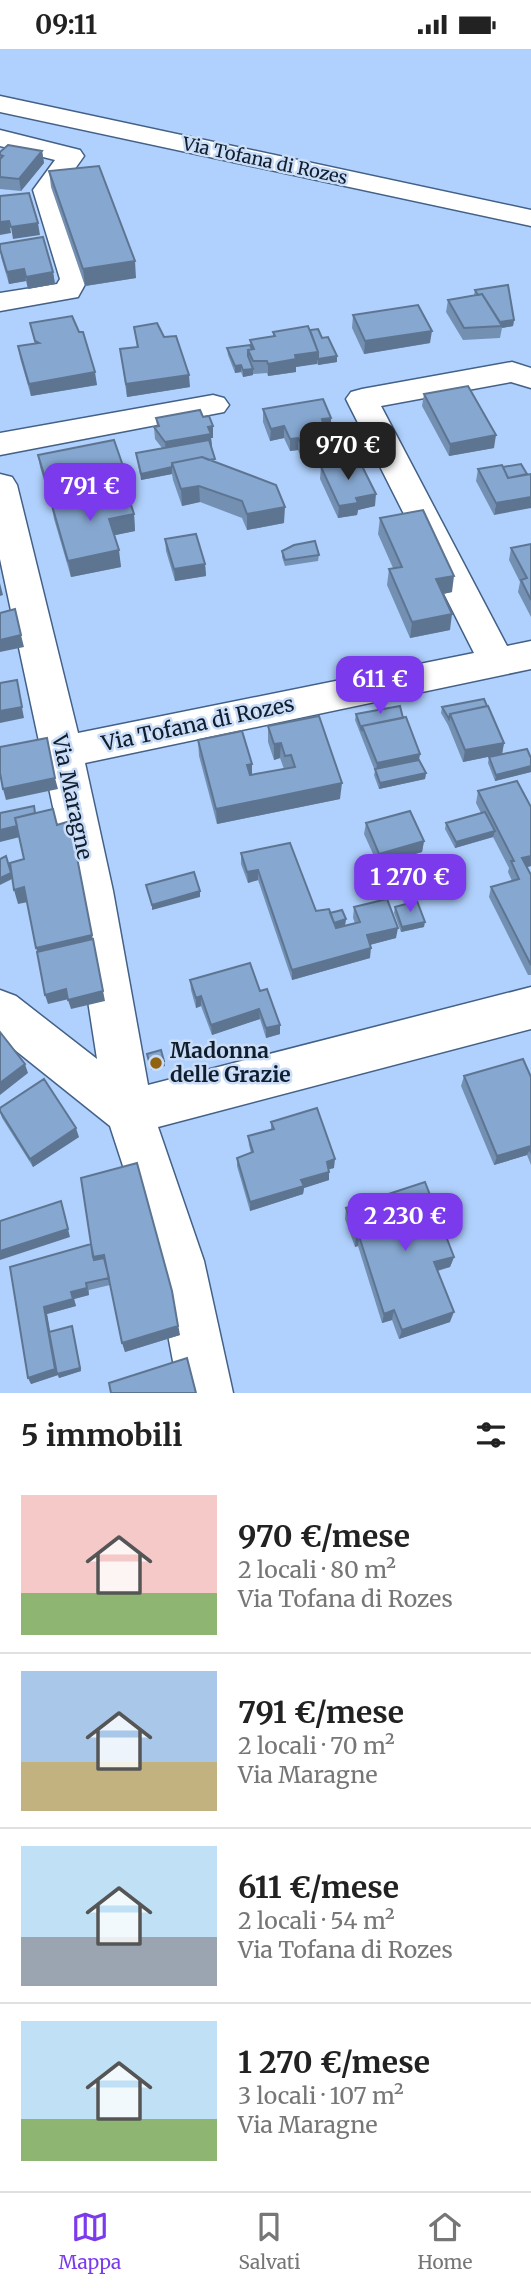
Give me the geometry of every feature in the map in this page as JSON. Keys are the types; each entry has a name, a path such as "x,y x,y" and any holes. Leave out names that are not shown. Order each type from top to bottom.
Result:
{"street":[{"path":"0,302 68,291 74,279 46,190 71,156 0,136 12,106"},
{"name":"Via Tofana di Rozes","path":"12,106 531,218"},
{"name":"Via Tofana di Rozes","path":"63,752 514,659 362,399 512,372 531,378"},
{"path":"0,444 213,405"},
{"name":"Via Maragne","path":"0,485 63,752 92,891 129,1112 179,1261 206,1393"},
{"path":"0,1011 129,1112 531,1009"}],"building":[{"path":"8,145 42,151 19,179 0,177 0,159 3,156 0,152"},
{"path":"99,166 135,261 83,269 49,171"},
{"path":"29,193 38,223 11,227 9,221 0,222 0,196"},
{"path":"43,237 53,272 26,277 24,269 7,272 0,244"},
{"path":"508,285 514,320 500,322 482,294 478,295 475,290"},
{"path":"482,294 502,326 464,328 448,300"},
{"path":"418,305 432,331 365,341 353,315"},
{"path":"72,316 79,332 83,332 95,372 29,384 18,346 39,343 35,341 30,323"},
{"path":"157,323 164,337 176,336 189,375 126,384 120,349 138,347 134,327"},
{"path":"308,326 318,352 295,355 296,359 268,364 267,361 253,361 248,350 254,349 250,340 275,336 273,332"},
{"path":"318,329 322,338 328,337 337,356 318,359 310,330"},
{"path":"250,345 252,349 248,350 248,356 253,369 243,370 241,365 235,366 227,348"},
{"path":"468,386 496,435 450,444 424,394"},
{"path":"323,399 331,418 322,419 328,442 302,446 298,438 290,439 284,426 271,429 263,409"},
{"path":"200,410 203,417 209,416 213,426 208,427 211,434 165,442 154,427 159,426 156,418"},
{"path":"114,440 123,466 46,481 38,455"},
{"path":"209,440 215,459 202,457 172,463 172,467 141,474 136,453"},
{"path":"202,457 276,485 285,507 247,514 242,501 199,486 181,489 172,463"},
{"path":"359,460 376,494 356,498 358,503 339,506 321,467"},
{"path":"521,464 527,474 508,478 503,467"},
{"path":"502,465 508,478 531,474 531,497 496,503 478,469"},
{"path":"126,490 134,514 109,519 119,550 68,561 51,502"},
{"path":"423,510 454,576 436,579 452,614 412,622 389,569 402,567 380,518"},
{"path":"196,534 205,564 174,569 165,539"},
{"path":"315,541 319,555 285,560 282,551 294,545"},
{"path":"531,544 531,600 521,580 527,578 511,548"},
{"path":"15,609 21,635 0,640 0,613"},
{"path":"17,680 22,707 0,711 0,683"},
{"path":"484,699 487,706 450,714 449,719 442,707"},
{"path":"400,706 403,718 362,726 362,731 356,714"},
{"path":"488,706 504,743 465,750 450,714"},
{"path":"319,716 342,783 216,809 198,740 242,731 252,764 247,765 250,775 295,767 291,755 285,756 281,743 274,744 268,726"},
{"path":"406,717 420,754 377,763 362,726"},
{"path":"47,738 55,778 3,789 0,747"},
{"path":"527,749 531,766 496,775 489,757"},
{"path":"419,760 426,773 380,783 375,769"},
{"path":"517,781 531,807 531,856 522,858 531,875 531,965 491,887 519,879 511,861 514,861 478,791"},
{"path":"34,806 35,813 15,818 17,826 0,830 0,813"},
{"path":"53,809 57,825 70,821 92,935 36,948 24,887 14,890 10,863 24,859 15,818"},
{"path":"410,811 424,841 379,854 366,823"},
{"path":"485,812 495,831 456,842 446,823"},
{"path":"290,843 316,911 329,909 336,928 360,922 354,907 387,899 398,928 367,935 371,948 292,970 258,870 247,872 241,853"},
{"path":"6,856 11,873 0,878 0,859"},
{"path":"194,872 200,891 152,905 146,885"},
{"path":"417,901 425,922 402,927 395,907"},
{"path":"342,910 346,919 334,923 330,913"},
{"path":"93,939 103,991 68,1000 66,989 45,995 37,952"},
{"path":"250,963 260,991 267,989 280,1025 266,1028 259,1009 211,1025 201,996 196,998 190,980"},
{"path":"0,1032 25,1064 0,1083"},
{"path":"161,1050 164,1061 150,1065 147,1054"},
{"path":"523,1059 531,1077 531,1146 497,1156 464,1076"},
{"path":"44,1079 76,1128 30,1159 0,1108"},
{"path":"317,1108 335,1159 327,1162 329,1172 301,1180 304,1186 250,1202 237,1158 253,1152 248,1136 274,1129 271,1122"},
{"path":"137,1163 172,1291 178,1326 122,1343 104,1255 93,1257 81,1178"},
{"path":"425,1182 454,1257 434,1262 454,1312 402,1330 394,1310 384,1314 359,1236 356,1237 346,1208"},
{"path":"61,1201 68,1229 0,1251 0,1221"},
{"path":"91,1244 94,1260 104,1258 109,1278 86,1283 87,1288 71,1292 73,1299 44,1307 55,1369 28,1378 10,1267"},
{"path":"72,1326 80,1368 57,1374 49,1332"},
{"path":"187,1358 196,1393 111,1393 109,1383"}],"place":[{"name":"Madonna delle Grazie","path":"156,1063"}]}
